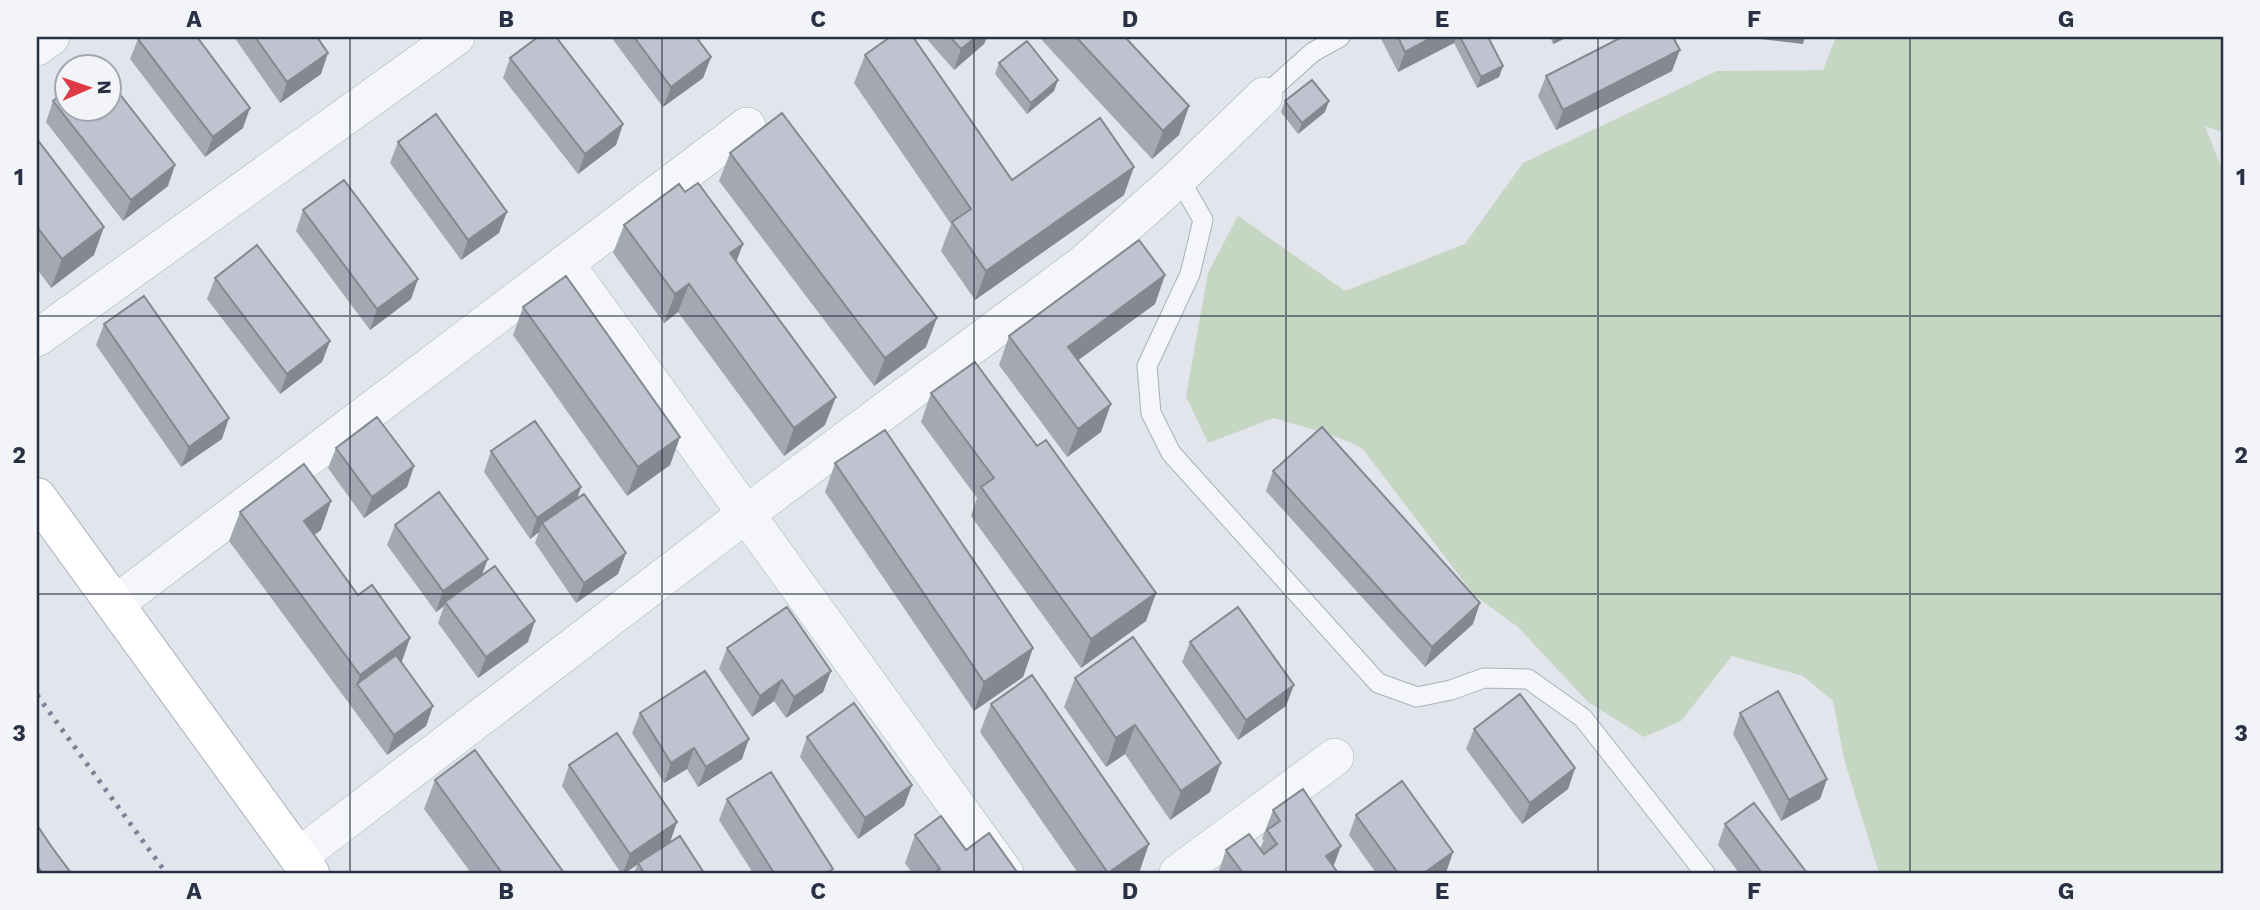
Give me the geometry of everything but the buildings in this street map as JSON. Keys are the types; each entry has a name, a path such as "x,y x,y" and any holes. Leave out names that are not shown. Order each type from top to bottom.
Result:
{"main road":[{"path":"37,497 304,865"}],"street":[{"path":"37,47 51,37"},
{"path":"37,338 456,37"},
{"path":"304,865 746,514 1083,264 1179,178 1264,96"},
{"path":"114,604 747,126"},
{"path":"565,263 1005,873"},
{"path":"1178,873 1335,757"}],"lane":[{"path":"1264,96 1313,52 1340,37"},
{"path":"1179,178 1203,220 1190,274 1147,366 1151,413 1171,453 1378,683 1417,697 1451,690 1484,678 1528,679 1583,718 1706,873"}],"green space":[{"path":"1836,37 2223,37 2223,132 2205,126 2223,172 2223,873 1879,873 1844,759 1833,701 1803,676 1732,656 1681,721 1644,737 1588,702 1518,627 1474,595 1362,448 1335,436 1274,418 1208,443 1186,396 1208,273 1238,216 1345,291 1465,244 1523,163 1717,71 1823,70"}],"railway":[{"path":"37,695 166,873"}]}
